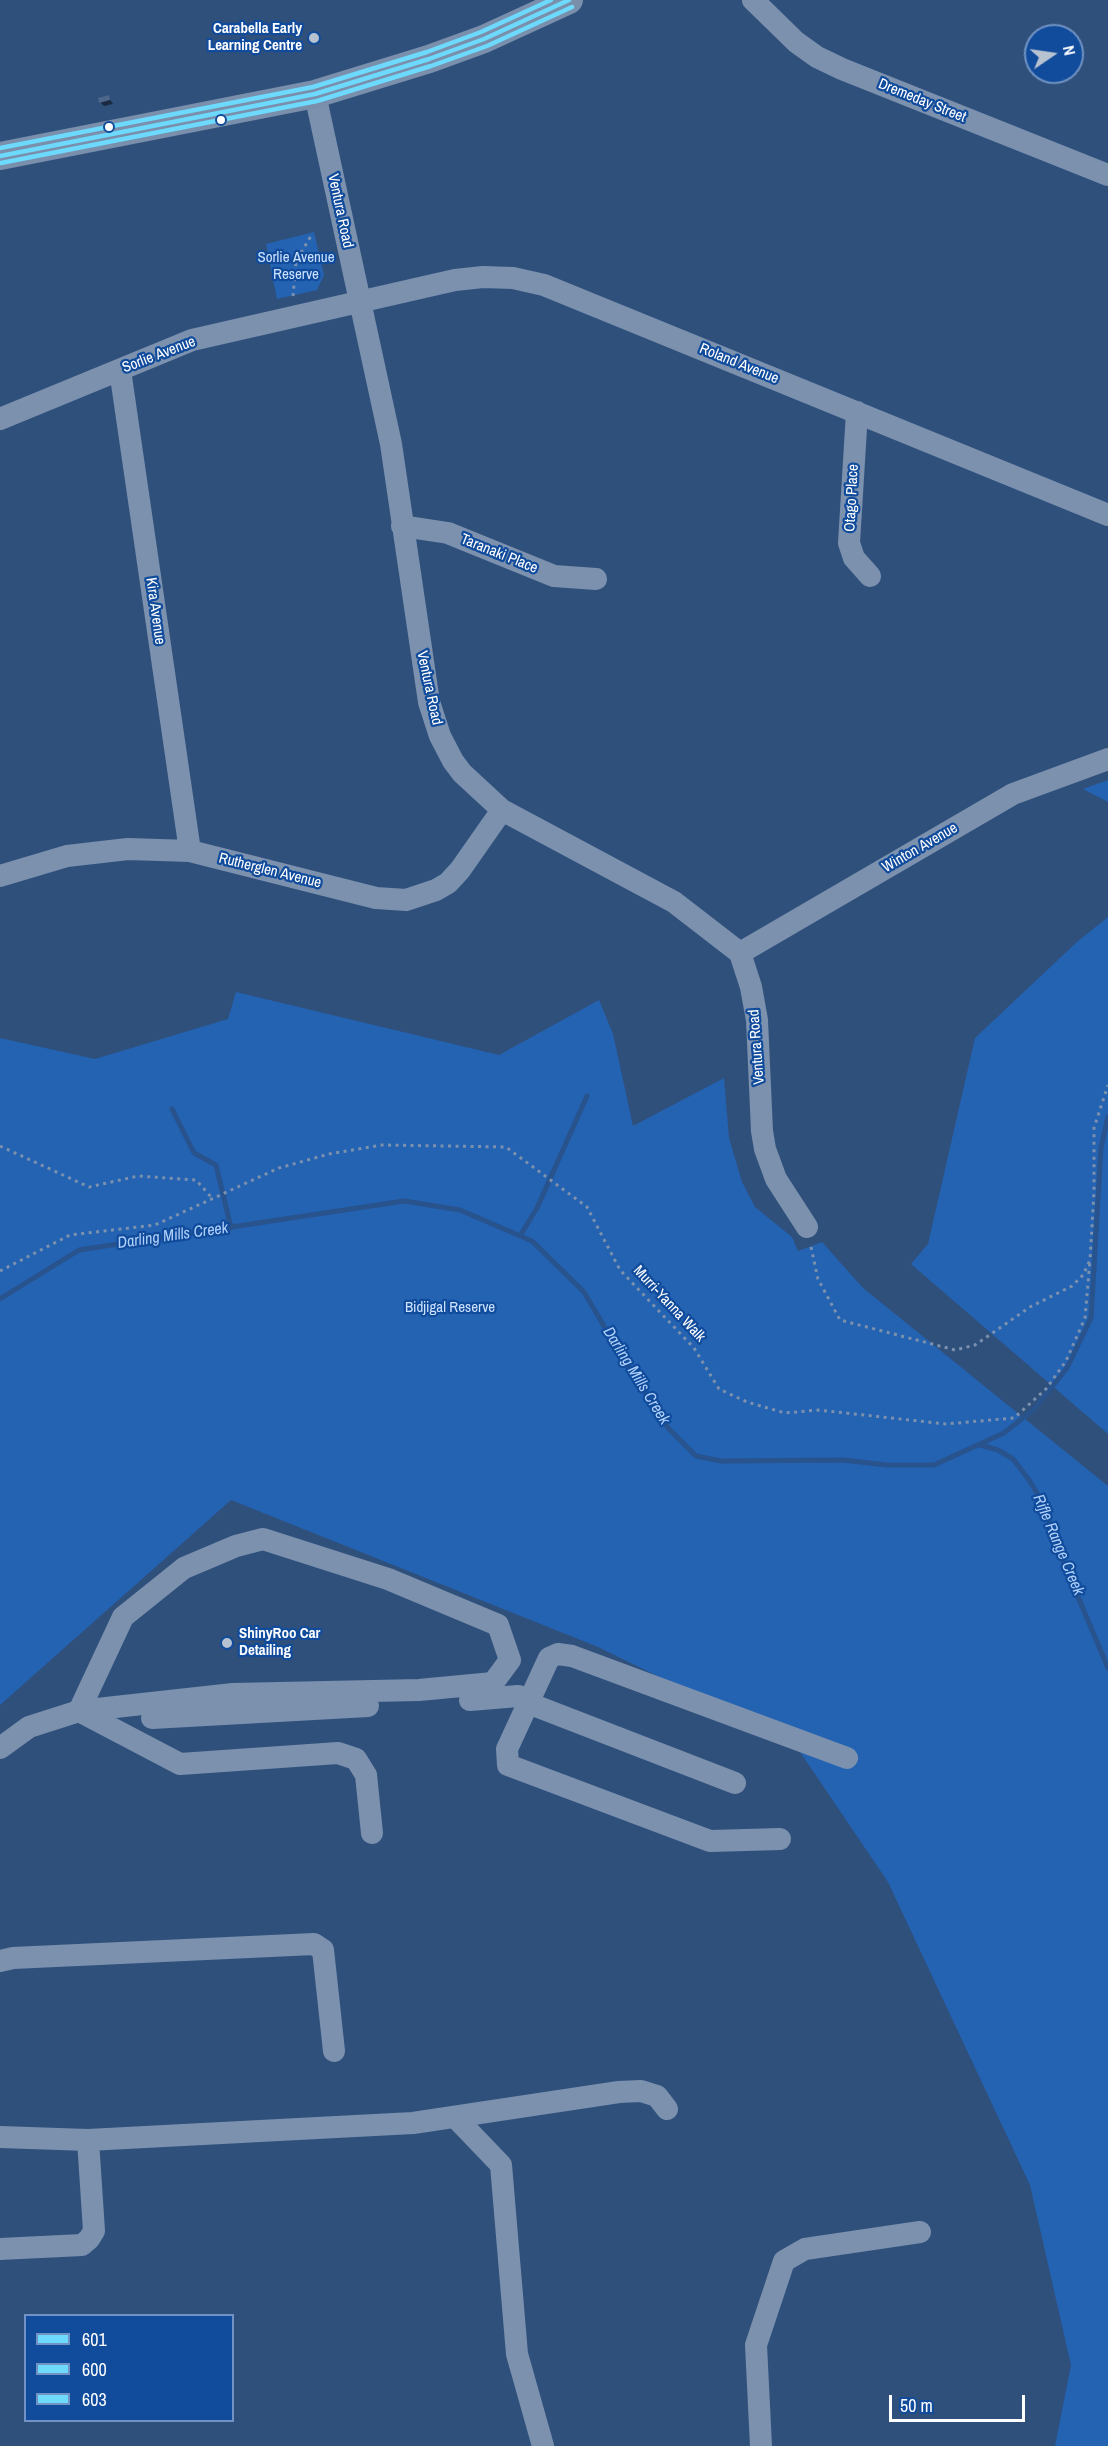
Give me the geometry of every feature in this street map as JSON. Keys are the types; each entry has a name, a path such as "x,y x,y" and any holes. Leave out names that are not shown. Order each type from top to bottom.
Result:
{"main road":[{"path":"0,156 315,94 429,59 484,39 569,0"}],"street":[{"name":"Dremeday Street","path":"753,0 796,42 825,61 1108,175"},
{"name":"Ventura Road","path":"315,94 391,444 427,690 434,721 453,761 502,810 674,902 740,953 752,987 757,1020 762,1131 765,1149 776,1179 807,1227"},
{"name":"Roland Avenue","path":"359,302 455,280 483,277 523,280 544,285 1108,515"},
{"name":"Sorlie Avenue","path":"0,419 192,340 359,302"},
{"name":"Kira Avenue","path":"120,370 190,851"},
{"name":"Otago Place","path":"857,412 849,543 854,558 870,576"},
{"name":"Taranaki Place","path":"402,526 448,533 564,579 596,579"},
{"name":"Winton Avenue","path":"740,953 1013,794 1108,759"},
{"name":"Rutherglen Avenue","path":"0,876 67,856 128,849 190,851 376,898 406,900 436,890 448,883 460,870 502,810"},
{"path":"0,1748 29,1727 79,1711 233,1694 419,1690 493,1683 510,1660 498,1625 388,1579 264,1539 236,1546 184,1568 123,1617 79,1711"},
{"path":"780,1839 710,1841 508,1765 507,1749 549,1658 558,1654 566,1654 847,1758"},
{"path":"100,1722 518,1696 735,1783"},
{"path":"79,1711 180,1764 338,1753 356,1760 366,1776 372,1833"},
{"path":"0,1961 48,1956 314,1944 323,1950 334,2051"},
{"path":"0,2137 27,2140 88,2140 414,2123 619,2092 641,2091 657,2096 667,2109"},
{"path":"455,2117 501,2166 517,2354 543,2446"},
{"path":"0,2151 27,2140"},
{"path":"0,2249 82,2245 89,2239 94,2231 88,2140"},
{"path":"761,2446 756,2345 784,2261 805,2249 920,2232"}],"path":[{"path":"293,301 296,261 311,236"},
{"name":"Murri-Yanna Walk","path":"0,1271 70,1235 155,1225 279,1168 329,1154 382,1145 506,1147 587,1207 621,1270 694,1348 718,1389 747,1402 785,1413 818,1410 946,1424 1014,1418 1046,1389 1066,1361 1085,1318 1094,1192 1094,1128 1108,1084"},
{"path":"0,1146 89,1187 138,1176 196,1180 212,1198"},
{"path":"807,1227 818,1279 840,1320 955,1350 975,1345 1030,1307 1072,1286 1083,1275 1090,1260"}],"green space":[{"name":"Sorlie Avenue Reserve","path":"314,232 324,275 317,290 277,299 266,244"},
{"path":"1108,780 1108,802 1083,789"},
{"path":"1108,917 1108,1434 911,1264 928,1244 975,1038 1078,941"},
{"name":"Bidjigal Reserve","path":"236,992 499,1055 599,1000 613,1034 633,1126 724,1078 729,1138 742,1182 755,1207 792,1237 798,1251 822,1242 863,1288 1108,1486 1108,2446 1055,2446 1071,2365 1030,2185 888,1882 794,1743 598,1647 231,1500 0,1705 0,1038 95,1059 228,1019"}],"building":[{"path":"109,95 110,100 99,103 98,98"}],"waterway":[{"path":"520,1236 537,1208 587,1096"},
{"path":"172,1109 194,1153 216,1165 231,1228"},
{"name":"Darling Mills Creek","path":"0,1299 79,1250 404,1201 460,1210 532,1241 584,1292 625,1362 668,1428 696,1456 721,1461 843,1460 887,1465 934,1465 1004,1433 1034,1409 1067,1368 1091,1318 1101,1148 1108,1117"},
{"name":"Rifle Range Creek","path":"980,1445 998,1450 1013,1459 1043,1503 1060,1554 1108,1668"}],"transit line":[{"name":"603","path":"0,148 313,87 427,52 481,32 551,0"},
{"name":"601","path":"0,156 315,94 429,59 484,39 569,0"},
{"name":"600","path":"1,163 317,101 487,46 572,7"}],"place":[{"name":"Carabella Early Learning Centre","path":"314,38"},
{"name":"ShinyRoo Car Detailing","path":"227,1643"}]}
